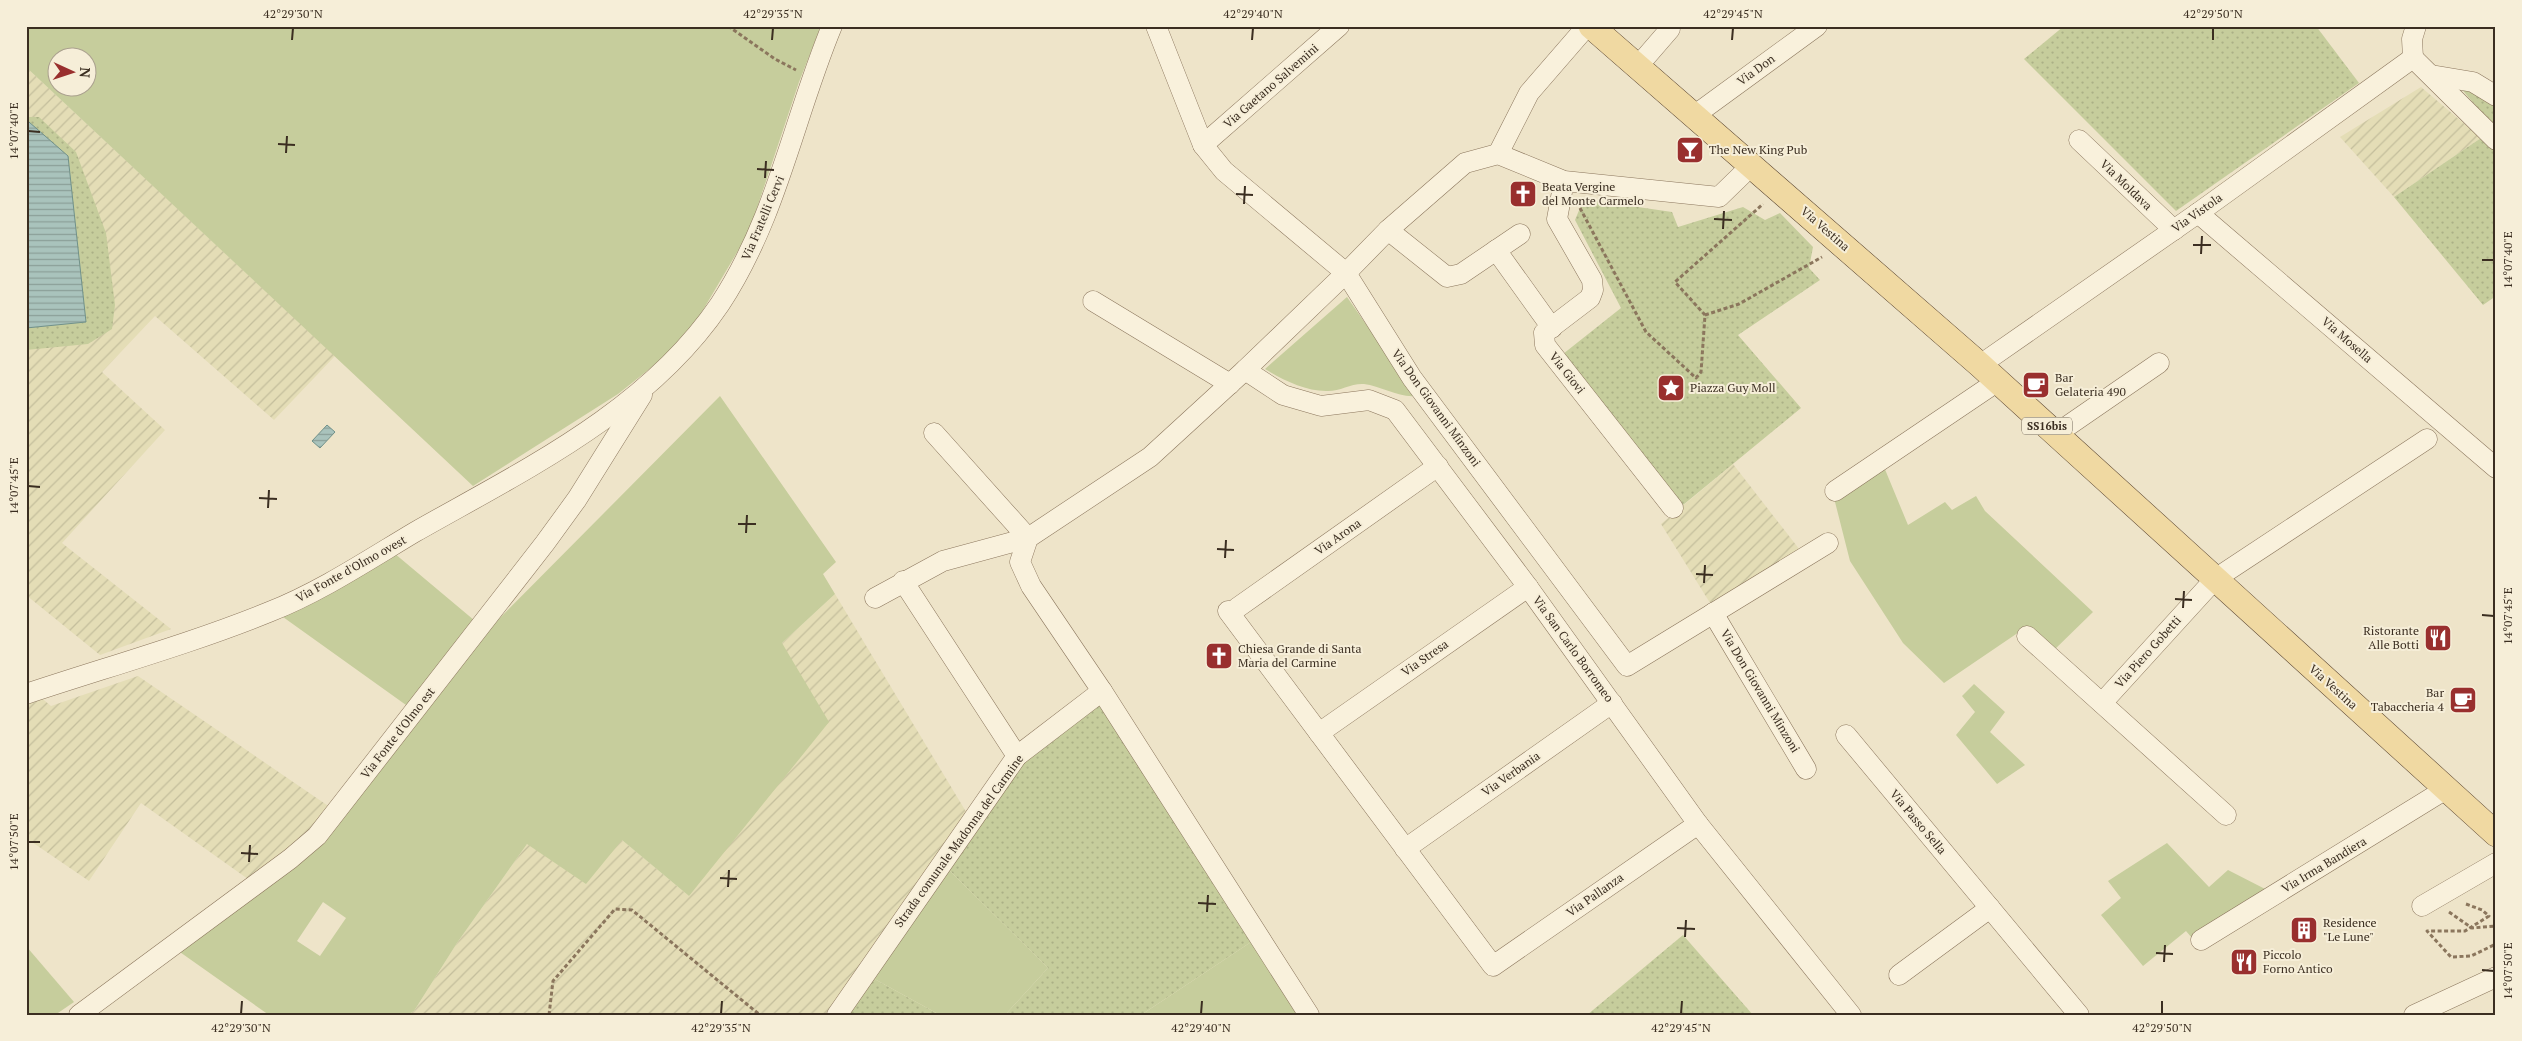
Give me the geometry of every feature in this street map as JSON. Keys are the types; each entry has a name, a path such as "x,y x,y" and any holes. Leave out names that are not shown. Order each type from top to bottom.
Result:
{"main road":[{"name":"Via Vestina","path":"1591,26 1998,381 2496,834"}],"street":[{"name":"Via Fratelli Cervi","path":"648,385 699,333 721,302 749,254 777,189 813,77 832,26"},
{"name":"Via Don Giovanni Minzoni","path":"1156,26 1204,145 1224,171 1346,273 1412,378 1627,666 1828,543"},
{"name":"Via Gaetano Salvemini","path":"1204,145 1339,26"},
{"path":"1498,154 1530,93 1587,26"},
{"path":"1638,66 1670,29 1667,26"},
{"name":"Via Don","path":"1695,115 1817,26"},
{"name":"Via Vistola","path":"1980,365 2198,213 2411,37 2430,75 2496,140"},
{"path":"2430,75 2473,82 2496,96"},
{"name":"Via Moldava","path":"2079,140 2174,230"},
{"path":"875,598 903,581 943,561 1028,538 1150,457 1245,370 1388,230 1465,163 1498,154 1563,184 1719,198 1752,165"},
{"path":"1496,250 1552,328 1590,298 1593,290 1592,280 1557,220 1563,184"},
{"name":"Via Mosella","path":"2198,213 2496,468"},
{"path":"1388,230 1446,277 1460,274 1520,234"},
{"path":"1093,301 1230,384"},
{"name":"Via Giovi","path":"1552,328 1544,333 1545,345 1673,508"},
{"path":"2056,434 2159,362"},
{"name":"Via San Carlo Borromeo","path":"1245,370 1283,395 1321,406 1369,400 1395,410 1528,587 1698,824 1851,1015"},
{"path":"1834,491 1998,381"},
{"name":"Via Fonte d'Olmo ovest","path":"26,694 232,626 297,600 540,460 648,385"},
{"name":"Via Fonte d'Olmo est","path":"79,1015 290,859 316,836 545,543 586,485 648,385"},
{"path":"934,433 1028,538"},
{"path":"2215,579 2427,439"},
{"name":"Via Arona","path":"1321,731 1233,609 1438,466"},
{"path":"1028,538 1020,562 1031,586 1102,691 1309,1015"},
{"name":"Via Piero Gobetti","path":"2102,703 2215,579"},
{"path":"903,581 1017,756"},
{"name":"Via Stresa","path":"1321,731 1528,587"},
{"name":"Via Don Giovanni Minzoni","path":"1713,613 1806,769"},
{"path":"2028,636 2226,815"},
{"name":"Strada comunale Madonna del Carmine","path":"837,1015 1017,756 1102,691"},
{"name":"Via Verbania","path":"1408,847 1612,703"},
{"path":"1321,731 1408,847"},
{"name":"Via Passo Sella","path":"1846,735 2079,1015"},
{"name":"Via Irma Bandiera","path":"2201,940 2446,790"},
{"name":"Via Pallanza","path":"1408,847 1489,962 1698,824"},
{"path":"2434,903 2496,863"},
{"path":"1899,975 1990,908"},
{"path":"2414,1015 2496,977"}],"path":[{"path":"728,26 775,59 813,77"},
{"path":"1563,184 1580,208 1646,332 1696,378 1702,372 1705,315 1675,282 1781,190"},
{"path":"1705,315 1739,304 1824,256"},
{"path":"2434,903 2467,904 2482,910 2489,916 2472,928"},
{"path":"2434,903 2472,928"},
{"path":"549,1015 553,981 615,909 632,910 760,1015"},
{"path":"2496,926 2472,928 2457,932 2427,931 2451,957 2472,956 2496,944"}],"shaded area":[{"path":"26,67 48,88 48,98 59,98 335,356 274,420 155,316 102,372 165,430 62,543 171,629 100,655 26,595"},
{"path":"2421,87 2481,138 2394,197 2340,137"},
{"path":"1733,464 1803,554 1715,611 1661,524"},
{"path":"835,594 968,815 828,1015 408,1015 414,1011 457,943 527,844 622,840 689,896 782,643"},
{"path":"138,676 343,816 262,889 141,803 89,881 26,838 26,685 51,706"}],"green space":[{"path":"26,26 821,26 799,82 749,232 693,327 662,359 618,394 473,486 59,98 98,98 98,48 48,48 48,88 26,67"},
{"path":"2064,26 2316,26 2359,83 2176,211 2024,59"},
{"path":"2458,85 2496,103 2496,129"},
{"path":"26,117 39,117 76,152 106,233 115,305 112,329 88,344 26,350 26,328 86,322 26,126"},
{"path":"2481,138 2496,152 2496,296 2483,305 2394,197"},
{"path":"1590,200 1672,212 1678,227 1743,207 1765,220 1780,213 1813,247 1809,268 1820,280 1738,335 1801,408 1683,505 1563,354 1621,308 1575,220 1580,208"},
{"path":"1347,297 1416,396 1397,394 1364,384 1331,391 1318,391 1287,381 1265,369"},
{"path":"720,396 836,562 823,574 835,594 782,643 829,722 689,896 622,840 586,884 527,844 457,943 414,1011 408,1015 269,1015 177,950 319,847 420,715 283,617 394,553 487,631","holes":["323,902 346,918 320,956 297,941"]},
{"path":"1884,467 1908,525 1945,502 1952,510 1976,496 1985,511 2093,612 2051,653 2025,628 1944,683 1903,643 1850,561 1834,498"},
{"path":"1974,684 2005,712 1990,732 2025,765 1997,784 1956,735 1975,712 1962,696"},
{"path":"1098,700 1251,942 1141,1015 1005,1015 1048,968 946,867 1021,761"},
{"path":"2167,843 2209,887 2228,870 2269,891 2192,938 2186,931 2143,966 2101,915 2121,898 2108,881"},
{"path":"946,867 1048,968 1005,1015 940,1015 869,976"},
{"path":"1683,935 1753,1015 1587,1015"},
{"path":"1251,942 1297,1015 1141,1015"},
{"path":"26,946 74,1002 55,1015 26,1015"},
{"path":"869,976 940,1015 843,1015"}],"water":[{"path":"29,122 68,156 86,322 26,328 26,126"},
{"path":"327,425 335,432 320,448 312,441"}],"place":[{"name":"The New King Pub","path":"1690,150"},
{"name":"Beata Vergine del Monte Carmelo","path":"1523,194"},
{"name":"Bar Gelateria 490","path":"2036,385"},
{"name":"Piazza Guy Moll","path":"1671,388"},
{"name":"Ristorante Alle Botti","path":"2438,638"},
{"name":"Chiesa Grande di Santa Maria del Carmine","path":"1219,656"},
{"name":"Bar Tabaccheria 4","path":"2463,700"},
{"name":"Residence \"Le Lune\"","path":"2304,930"},
{"name":"Piccolo Forno Antico","path":"2244,962"}]}
